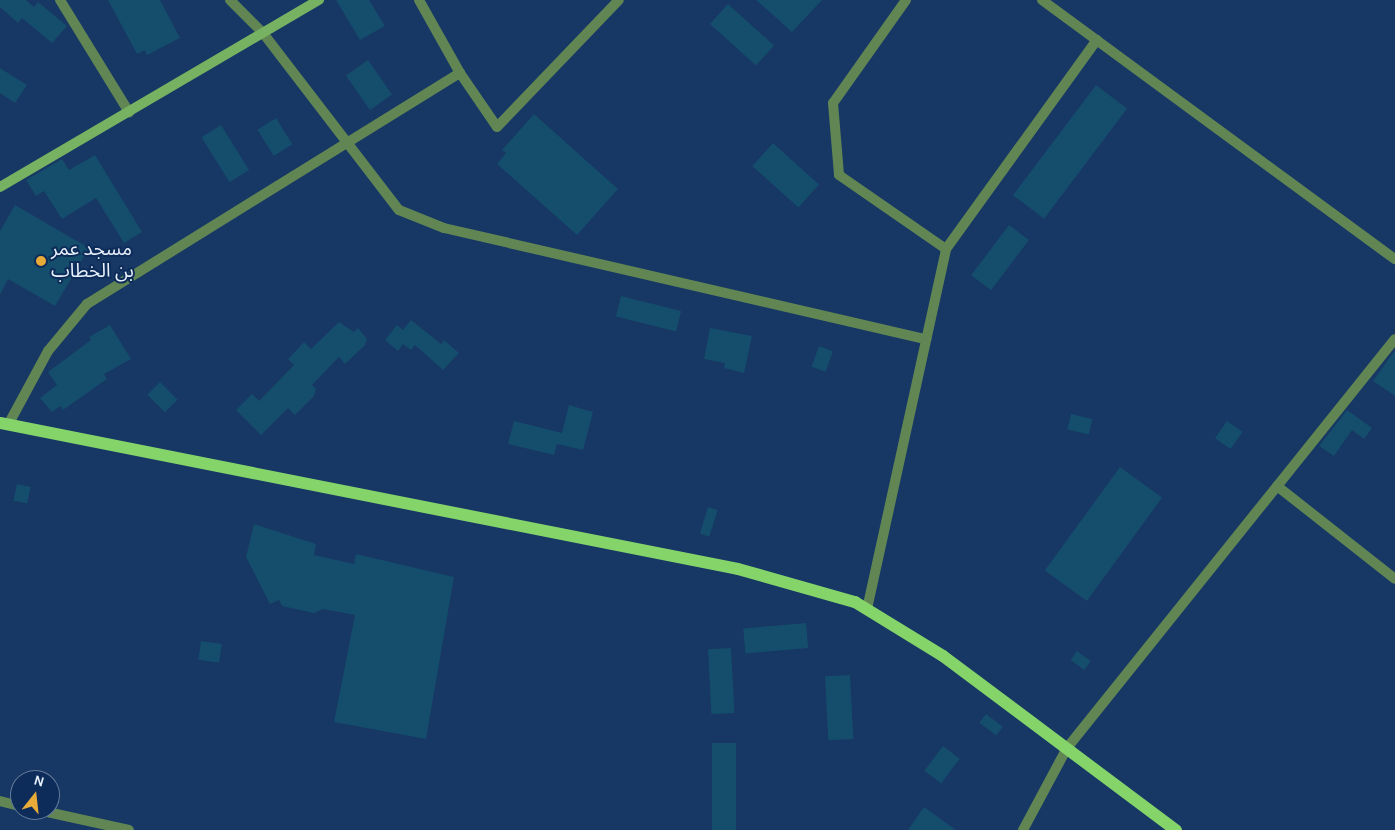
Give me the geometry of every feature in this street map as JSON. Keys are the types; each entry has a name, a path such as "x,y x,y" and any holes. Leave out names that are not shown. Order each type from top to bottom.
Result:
{"main road":[{"path":"0,187 319,0"},
{"path":"4,424 738,569 855,602 943,656 1176,830"}],"street":[{"path":"60,0 128,112"},
{"path":"230,0 263,33 348,140 399,210 444,228 926,338"},
{"path":"418,0 460,73 497,126 619,0"},
{"path":"906,0 833,103 839,175 946,249"},
{"path":"1042,0 1395,260"},
{"path":"867,609 946,249 1097,40"},
{"path":"4,424 48,351 87,304 180,249 348,140 460,73"},
{"path":"1023,830 1067,748 1395,339"},
{"path":"1277,486 1395,579"},
{"path":"60,815 129,830"}],"building":[{"path":"0,0 26,0 34,7 38,2 67,26 52,43 22,18 18,23 0,7"},
{"path":"108,0 160,0 180,38 147,55 145,50 137,54"},
{"path":"336,0 369,0 385,26 360,40"},
{"path":"756,0 822,0 792,32"},
{"path":"728,4 774,45 756,66 710,24"},
{"path":"368,60 392,94 370,110 346,75"},
{"path":"0,68 27,85 15,103 0,93"},
{"path":"1096,85 1127,108 1044,219 1013,195"},
{"path":"534,114 618,189 577,235 497,164 506,153 502,150"},
{"path":"276,118 292,144 274,156 257,130"},
{"path":"221,125 249,170 230,182 201,137"},
{"path":"773,143 819,184 798,208 752,166"},
{"path":"95,155 142,232 124,243 96,198 62,219 44,191 36,196 26,180 62,159 69,170"},
{"name":"مسجد عمر بن الخطاب","path":"15,205 89,248 55,306 8,279 0,295 0,231"},
{"path":"1009,225 1029,240 991,290 971,275"},
{"path":"621,296 681,311 676,331 616,316"},
{"path":"411,320 441,344 444,340 459,353 443,370 415,345 411,350 403,344 398,351 385,340 397,325 403,330"},
{"path":"339,322 354,332 358,328 367,339 365,345 345,364 339,357 312,385 316,389 314,396 295,415 288,408 261,435 236,410 252,394 259,401 294,365 288,359 304,342 311,349"},
{"path":"110,325 131,359 104,374 107,379 63,410 60,406 52,412 40,398 57,385 48,372 91,340 89,337"},
{"path":"710,328 752,336 744,373 724,368 725,363 704,359"},
{"path":"819,346 833,351 826,372 811,367"},
{"path":"1395,350 1395,396 1373,381"},
{"path":"160,382 178,400 165,412 147,395"},
{"path":"569,405 593,412 583,450 557,444 554,455 508,444 514,421 562,433"},
{"path":"1347,410 1372,428 1364,439 1352,430 1334,456 1319,446"},
{"path":"1071,414 1092,419 1089,435 1067,430"},
{"path":"1227,421 1243,432 1231,449 1215,438"},
{"path":"1120,467 1162,498 1087,601 1045,571"},
{"path":"17,484 31,487 27,504 13,501"},
{"path":"708,507 718,510 709,537 700,534"},
{"path":"254,524 316,544 314,555 354,564 356,554 454,577 426,739 334,722 355,615 323,609 314,613 282,606 279,600 270,604 246,557"},
{"path":"806,623 808,648 745,653 743,628"},
{"path":"201,641 222,644 219,663 198,660"},
{"path":"731,648 734,713 711,714 708,649"},
{"path":"1077,651 1091,661 1084,670 1071,660"},
{"path":"850,675 853,739 828,740 825,676"},
{"path":"986,714 1003,727 996,735 979,723"},
{"path":"712,743 736,743 736,830 712,830"},
{"path":"943,746 960,759 941,783 924,771"},
{"path":"924,807 956,830 908,830"}],"place":[{"name":"مسجد عمر بن الخطاب","path":"41,261"}]}
